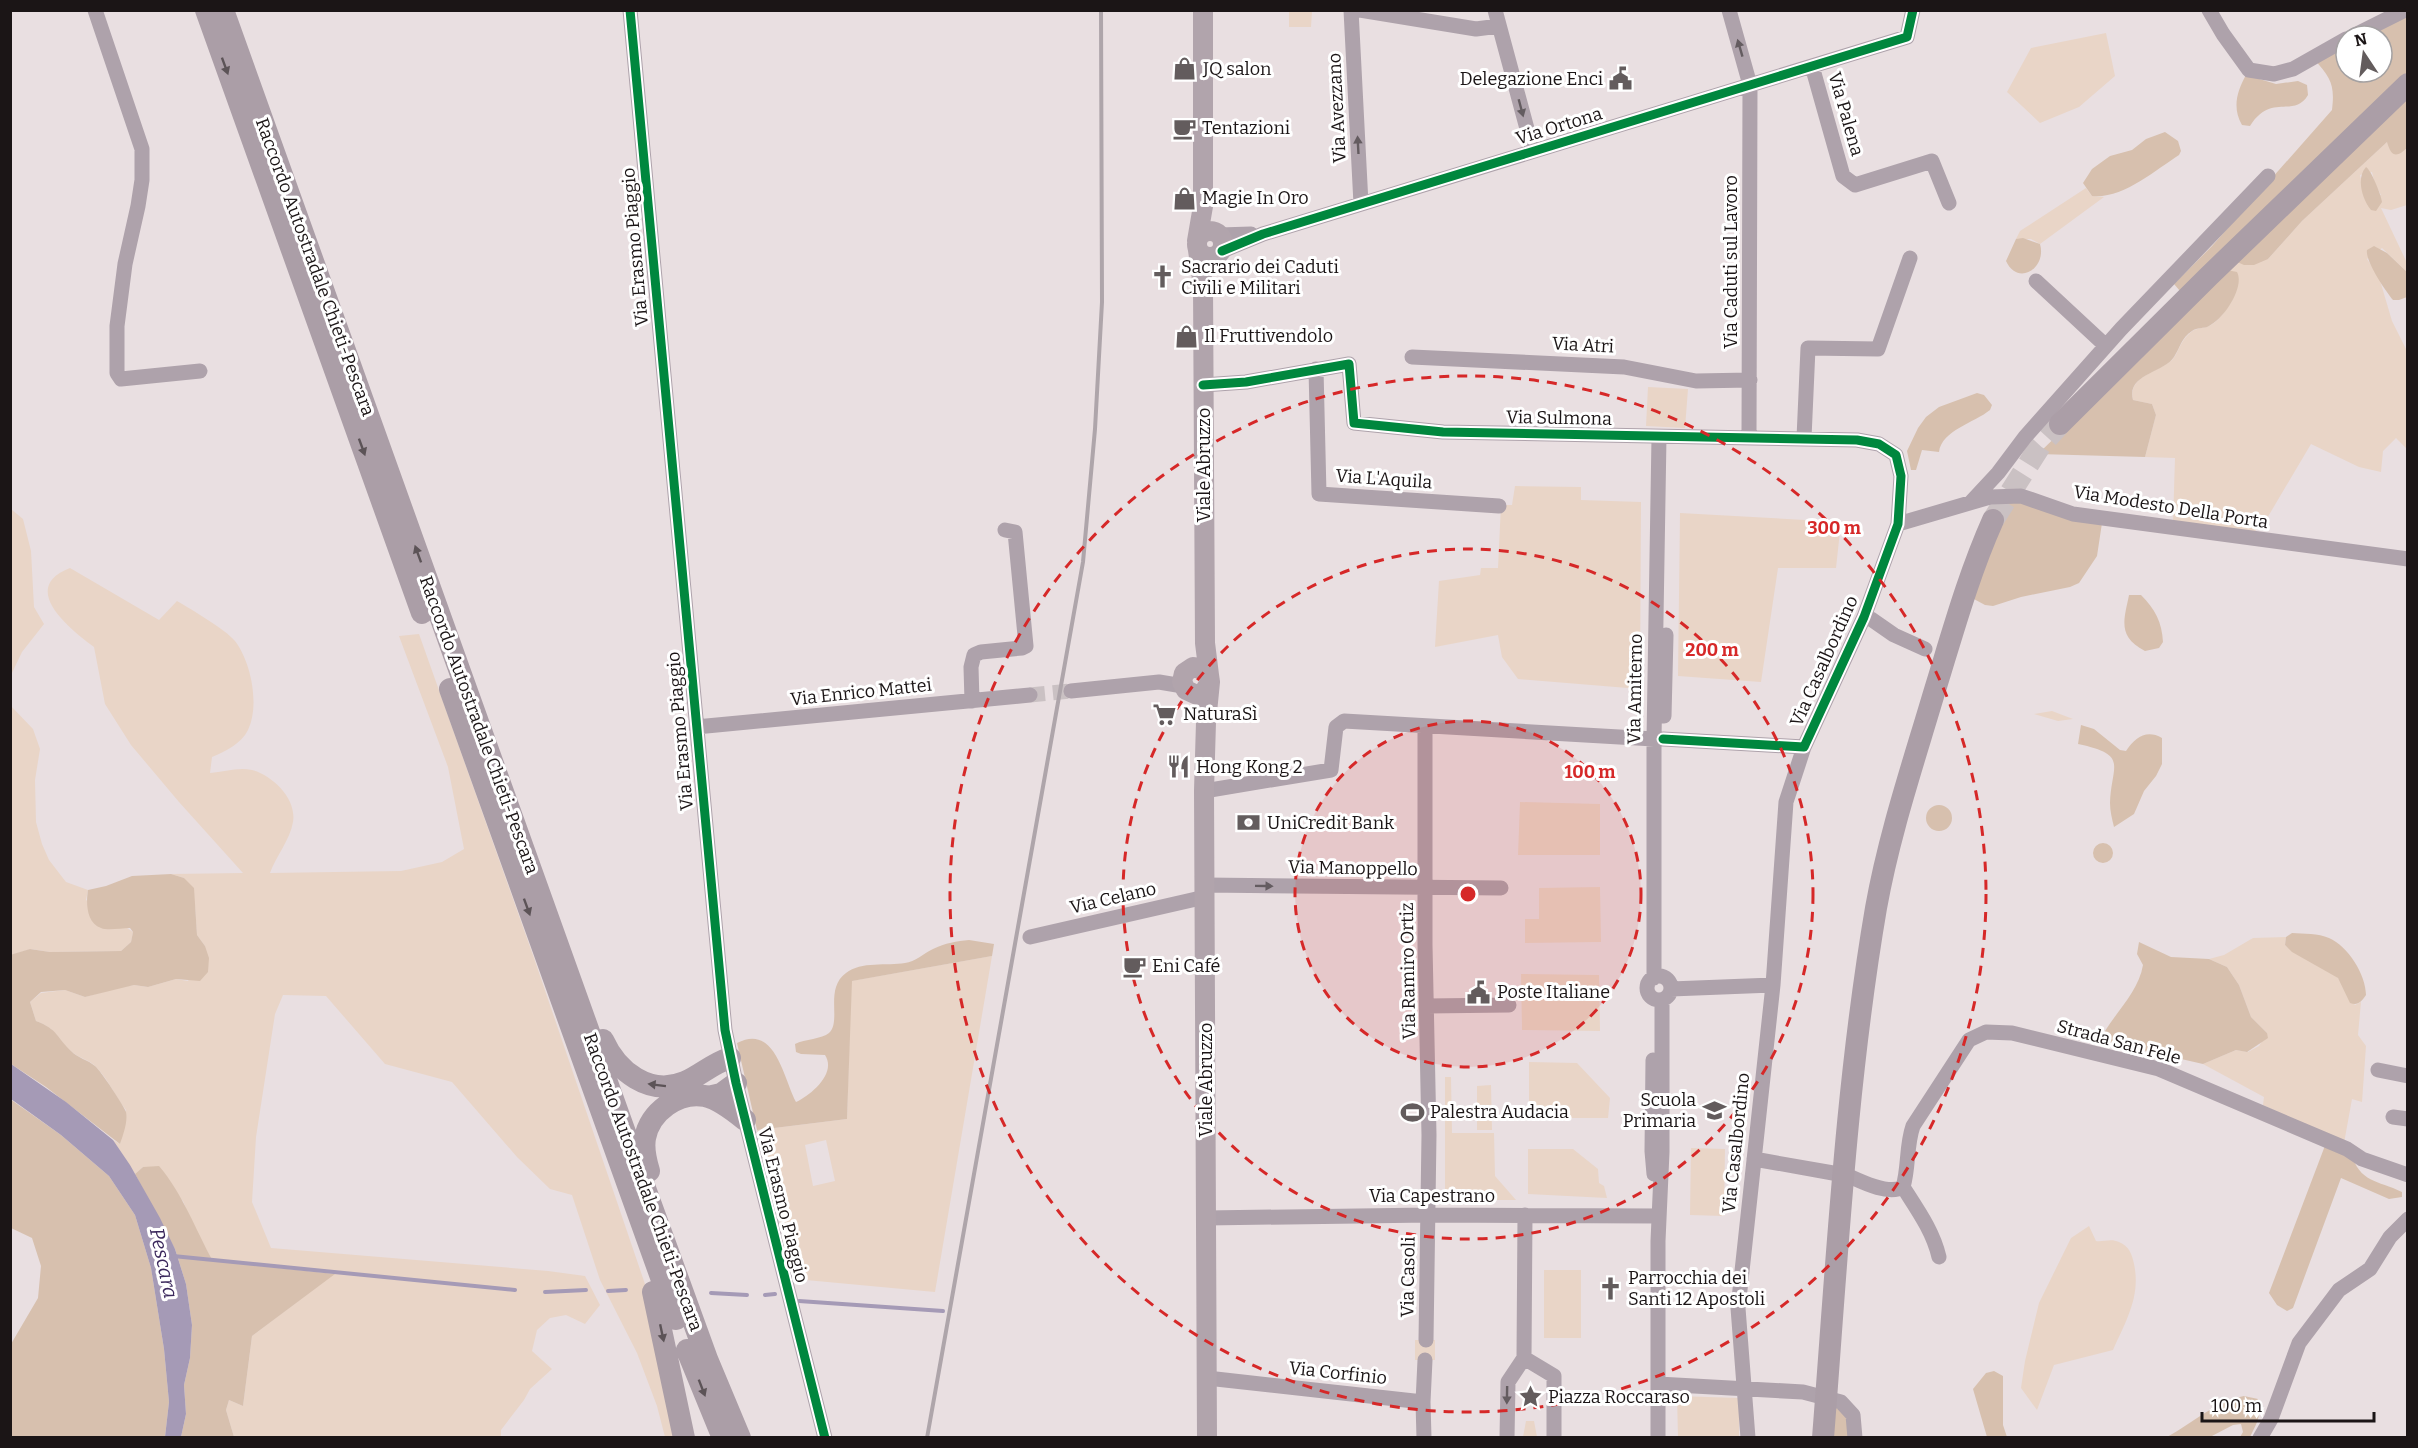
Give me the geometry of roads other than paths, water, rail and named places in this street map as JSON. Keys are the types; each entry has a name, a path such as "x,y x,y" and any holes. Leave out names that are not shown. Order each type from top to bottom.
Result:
{"highway":[{"name":"Raccordo Autostradale Chieti-Pescara","path":"206,10 638,1215 692,1362 723,1437"},
{"name":"Raccordo Autostradale Chieti-Pescara","path":"223,10 664,1241 707,1359 740,1437"},
{"path":"2060,424 2408,84"},
{"path":"1824,1431 1846,1186 1845,1149 1860,1016 1877,905 1899,815 1938,678 1972,568 1993,520"},
{"path":"570,979 584,987 611,1057 624,1071 637,1080 661,1086 678,1084 730,1058"},
{"path":"664,1241 667,1222 648,1168 645,1138 657,1114 671,1102 685,1096 708,1097 721,1094 736,1083"},
{"path":"708,1097 745,1120"},
{"path":"638,1215 635,1234 656,1303 684,1437"}],"main road":[{"name":"Viale Abruzzo","path":"1203,10 1203,206 1210,244 1203,286 1204,643 1195,680 1206,722 1204,791 1207,1437"}],"street":[{"path":"95,10 142,148 142,180 125,264 117,326 117,373 122,379 200,371"},
{"name":"Via Erasmo Piaggio","path":"630,10 723,1021 745,1120 825,1437"},
{"name":"Via Avezzano","path":"1351,10 1361,204"},
{"path":"1360,10 1476,29 1499,26"},
{"path":"1495,10 1533,151"},
{"name":"Via Ortona","path":"1210,244 1263,234 1907,37 1913,10"},
{"path":"2209,10 2249,70 2274,74 2293,69 2334,46"},
{"path":"2377,24 2405,10"},
{"name":"Via Caduti sul Lavoro","path":"1732,11 1750,85 1749,438"},
{"name":"Via Palena","path":"1812,66 1843,177 1855,185 1932,161 1949,203"},
{"path":"1970,503 2106,346 2268,176"},
{"path":"1804,438 1808,348 1878,349 1910,258"},
{"path":"2036,281 2106,346"},
{"name":"Via Atri","path":"1412,357 1624,367 1696,381 1750,380"},
{"name":"Via Sulmona","path":"1203,385 1246,382 1348,364 1354,423 1443,432 1804,438 1857,440 1879,444 1896,455 1901,476 1898,524"},
{"name":"Via L'Aquila","path":"1316,369 1319,494 1499,506"},
{"name":"Via Amiterno","path":"1658,1437 1658,1216 1662,1152 1658,739 1666,687 1664,437"},
{"name":"Via Modesto Della Porta","path":"1898,524 1990,497 2020,496 2073,514 2408,559"},
{"name":"Via Casalbordino","path":"1748,1437 1738,1308 1773,985 1786,802 1804,747 1864,617 1898,524"},
{"path":"972,701 971,667 974,655 1026,646 1015,532 1005,530"},
{"path":"1864,617 1925,650"},
{"path":"1071,691 1195,680"},
{"name":"Via Enrico Mattei","path":"696,728 1030,695"},
{"path":"1204,791 1331,770 1336,727 1344,721 1658,739"},
{"name":"Via Ramiro Ortiz","path":"1425,726 1429,1215"},
{"name":"Via Casalbordino","path":"1658,739 1804,747"},
{"name":"Via Manoppello","path":"1205,891 1501,888"},
{"name":"Via Celano","path":"1030,937 1205,891"},
{"path":"1661,988 1773,985"},
{"path":"1427,1006 1509,1005"},
{"name":"Strada San Fele","path":"1903,1187 1908,1142 1914,1126 1969,1040 1986,1032 2012,1033 2159,1069 2347,1149 2369,1162 2408,1175"},
{"path":"2378,1070 2408,1076"},
{"path":"1754,1159 1833,1173"},
{"path":"1846,1186 1899,1189 1903,1187 1926,1222 1936,1242 1939,1257"},
{"name":"Via Capestrano","path":"1206,1218 1429,1215 1658,1216"},
{"name":"Via Casoli","path":"1426,1340 1429,1215"},
{"path":"1507,1437 1508,1382 1524,1358 1525,1215"},
{"path":"2260,1437 2271,1419 2299,1343 2339,1290 2370,1269 2390,1237 2408,1219"},
{"path":"1524,1358 1554,1376 1554,1437"},
{"path":"1424,1437 1425,1360"},
{"name":"Via Corfinio","path":"1207,1378 1423,1402"},
{"path":"1658,1384 1803,1392 1841,1402 1853,1415 1855,1437"}],"water":[{"name":"Pescara","path":"11,1064 66,1102 113,1140 130,1165 175,1249 186,1284 192,1325 190,1358 184,1385 186,1414 181,1437 165,1437 169,1402 164,1349 151,1268 135,1215 109,1176 61,1135 11,1099"}],"waterway":[{"path":"173,1256 515,1290"},
{"path":"545,1292 586,1290"},
{"path":"608,1291 626,1290"},
{"path":"711,1293 747,1295"},
{"path":"765,1295 775,1294"},
{"path":"799,1301 943,1311"}],"tunnel":[{"path":"1993,520 2040,446 2060,424"},
{"path":"1030,695 1071,691"}],"railway":[{"path":"927,1438 1083,562 1095,429 1102,302 1101,10"}],"place":[{"name":"JQ salon","path":"1185,69"},
{"name":"Delegazione Enci","path":"1621,79"},
{"name":"Tentazioni","path":"1184,128"},
{"name":"Magie In Oro","path":"1184,198"},
{"name":"Sacrario dei Caduti Civili e Militari","path":"1163,277"},
{"name":"Il Fruttivendolo","path":"1186,336"},
{"name":"NaturaSì","path":"1165,714"},
{"name":"Hong Kong 2","path":"1178,767"},
{"name":"UniCredit Bank","path":"1249,823"},
{"name":"Eni Café","path":"1134,966"},
{"name":"Poste Italiane","path":"1479,992"},
{"name":"Scuola Primaria","path":"1714,1110"},
{"name":"Palestra Audacia","path":"1412,1112"},
{"name":"Parrocchia dei Santi 12 Apostoli","path":"1610,1288"},
{"name":"Piazza Roccaraso","path":"1530,1397"}]}
